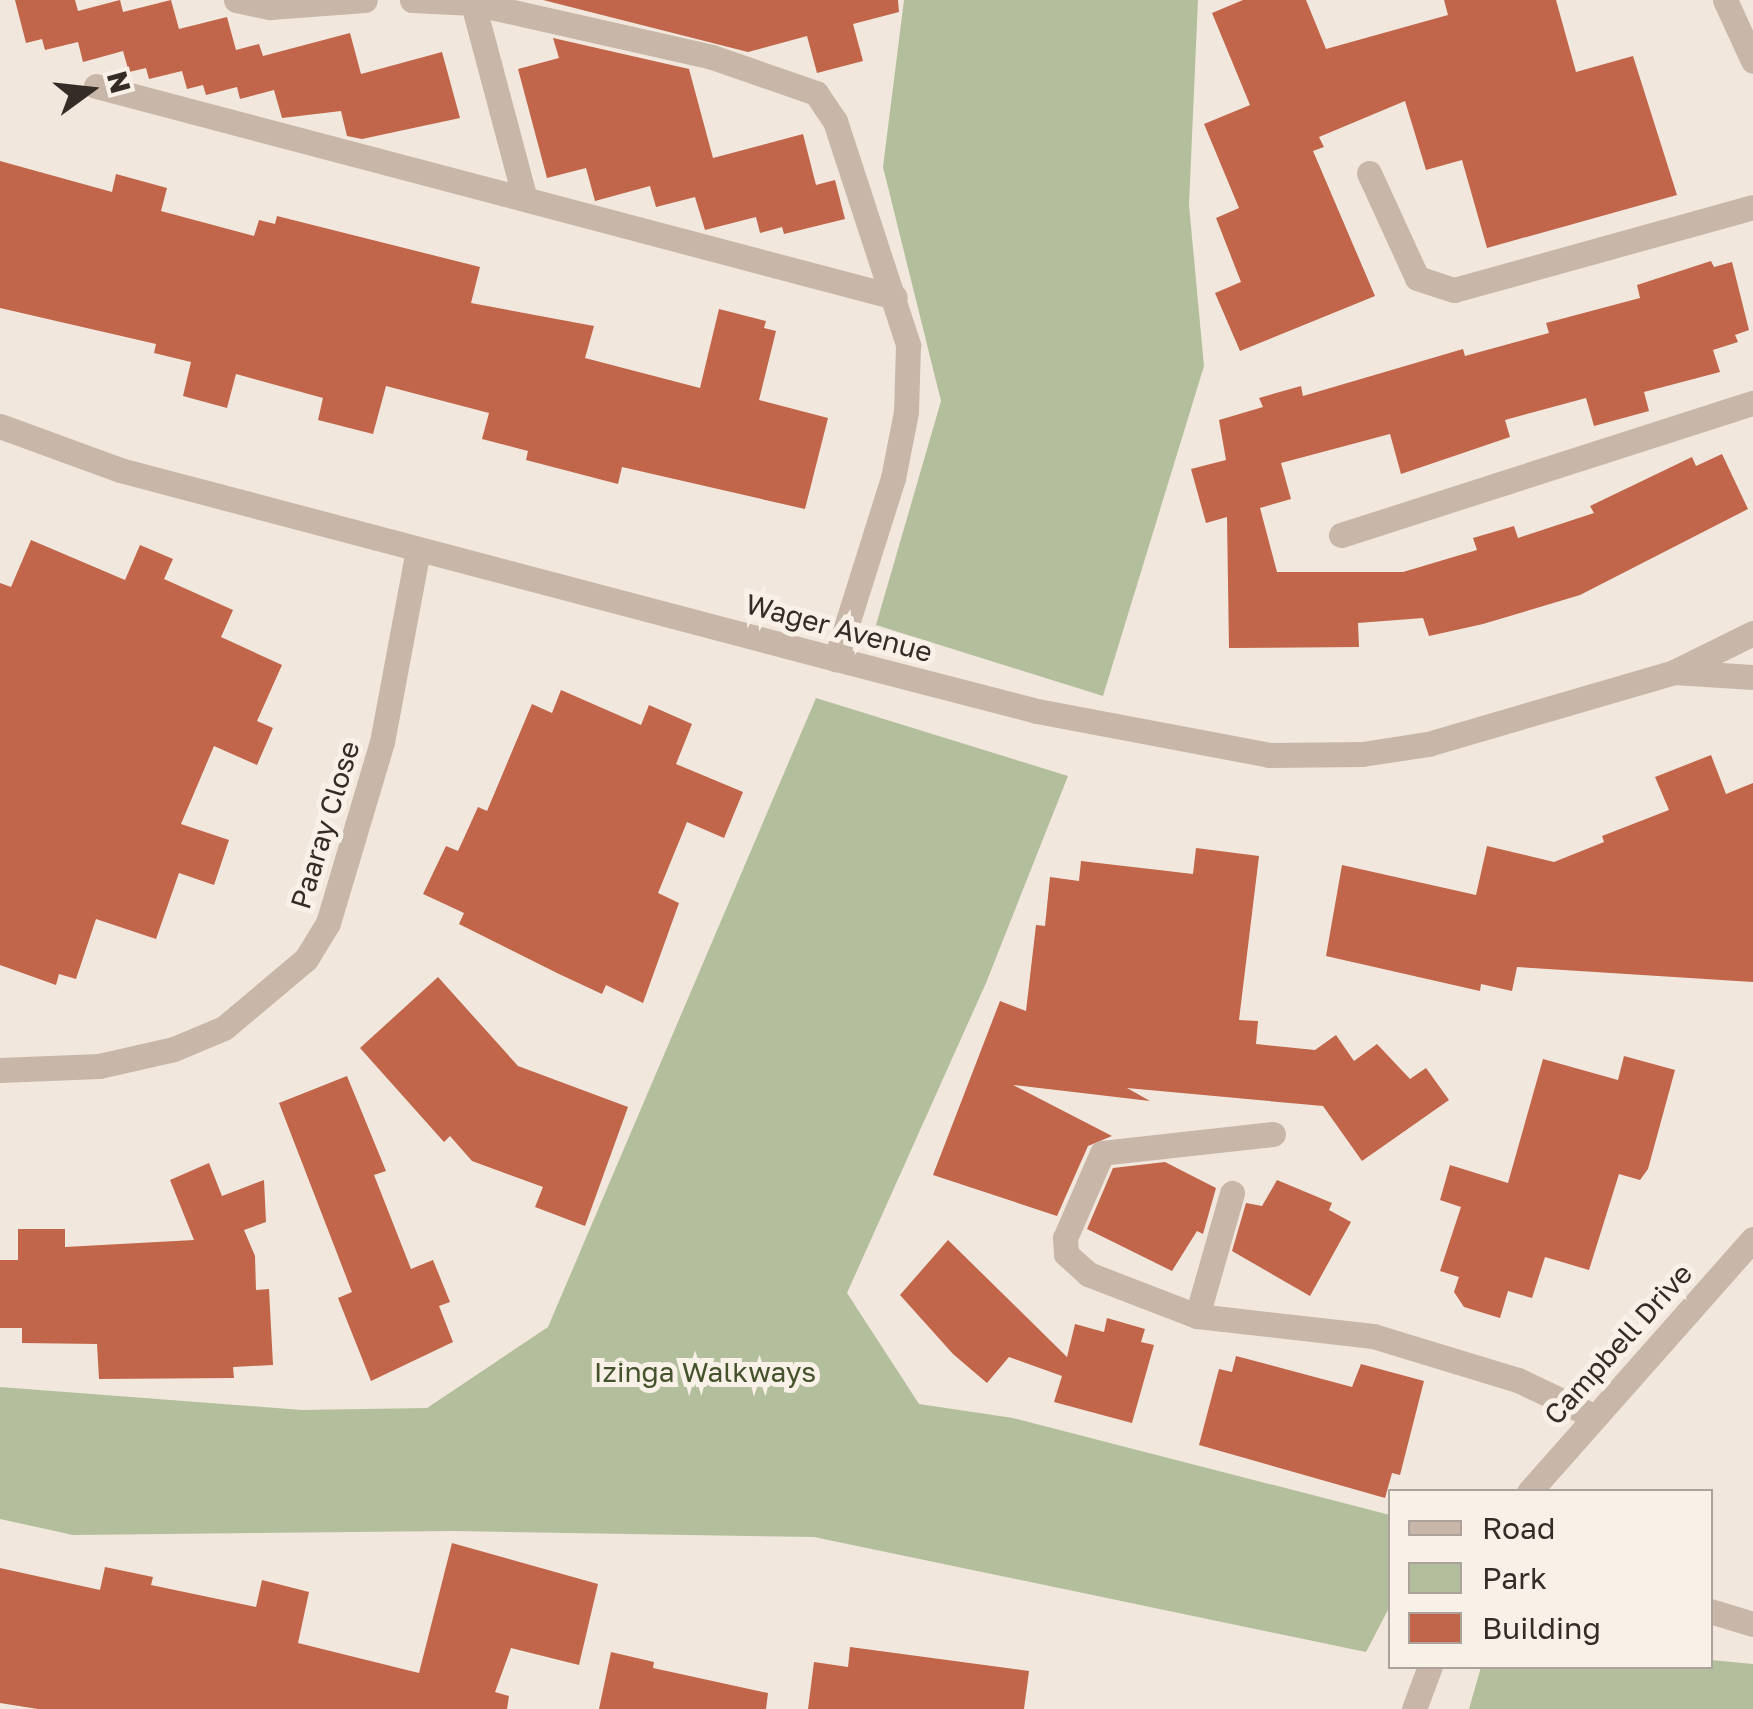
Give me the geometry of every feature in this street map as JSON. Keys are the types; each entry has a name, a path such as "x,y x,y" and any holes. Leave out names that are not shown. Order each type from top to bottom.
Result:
{"street":[{"path":"236,0 270,7 365,0"},
{"path":"412,0 472,2 620,33 816,93 848,151 908,345 906,412 867,572 836,659"},
{"path":"1725,0 1753,62"},
{"path":"472,2 524,194"},
{"path":"96,86 524,194 895,297"},
{"path":"1369,173 1418,278 1454,290 1753,207"},
{"path":"1341,535 1753,403"},
{"name":"Wager Avenue","path":"0,426 120,470 836,659 1037,711 1270,755 1362,754 1428,744 1674,672"},
{"name":"Paaray Close","path":"0,1070 99,1066 174,1049 224,1028 306,959 328,922 382,742 418,550"},
{"path":"1674,672 1753,632"},
{"path":"1674,672 1753,677"},
{"path":"1273,1134 1114,1148 1095,1164 1082,1193 1066,1238 1072,1265 1197,1316 1372,1336 1518,1380 1593,1416"},
{"path":"1197,1316 1232,1193"},
{"name":"Campbell Drive","path":"1532,1489 1753,1239"},
{"path":"1713,1612 1753,1624"},
{"path":"1414,1709 1429,1669"}],"green space":[{"path":"904,0 1198,0 1189,205 1204,366 1103,696 876,625 941,401 883,167"},
{"name":"Izinga Walkways","path":"816,698 1068,776 986,983 847,1293 919,1404 1013,1418 1388,1514 1388,1610 1366,1652 814,1537 452,1531 73,1535 0,1519 0,1387 302,1410 427,1408 548,1327"},
{"path":"1713,1660 1753,1664 1753,1709 1469,1709 1480,1669 1713,1669"}],"building":[{"path":"15,0 75,0 78,11 120,0 123,12 171,0 179,29 227,17 236,50 259,44 263,56 350,33 361,74 442,52 460,118 362,139 347,136 341,111 282,118 274,90 240,99 237,87 206,95 203,85 187,89 182,71 149,79 146,68 129,72 123,51 83,62 78,42 45,50 42,39 26,43"},
{"path":"543,0 898,0 899,12 853,24 863,61 817,73 807,36 748,52"},
{"path":"1243,0 1306,0 1326,49 1448,15 1444,0 1556,0 1576,72 1633,56 1677,195 1487,248 1462,160 1426,170 1405,101 1319,137 1324,147 1313,151 1375,296 1240,351 1215,293 1241,282 1216,218 1239,208 1204,124 1250,105 1212,13"},
{"path":"553,38 689,69 713,158 803,134 816,185 835,180 845,219 784,234 782,227 760,233 756,217 705,230 695,197 656,207 650,186 595,201 586,168 547,178 518,69 559,58"},
{"path":"0,161 112,192 116,174 167,188 161,211 254,236 259,220 275,224 277,216 480,267 471,303 594,326 585,358 700,388 719,309 766,321 764,328 776,331 759,400 828,418 805,509 622,467 618,484 526,460 528,451 482,439 489,413 386,386 373,434 318,420 323,398 236,374 227,408 183,396 191,362 154,353 156,344 0,308"},
{"path":"1711,261 1714,267 1732,262 1749,330 1735,335 1738,342 1713,350 1720,372 1644,392 1649,411 1594,426 1586,398 1505,420 1510,437 1401,474 1390,434 1281,463 1291,499 1260,508 1277,572 1403,572 1477,550 1473,538 1514,526 1518,538 1594,513 1590,506 1692,457 1696,466 1722,454 1748,509 1580,595 1483,624 1429,636 1423,618 1358,623 1359,647 1229,648 1227,517 1206,523 1191,469 1226,460 1219,420 1263,407 1259,398 1301,386 1303,396 1463,349 1465,356 1549,333 1546,323 1640,298 1637,285"},
{"path":"31,540 125,580 140,545 173,559 164,579 233,610 221,637 282,665 257,721 273,728 257,765 214,746 181,824 229,840 214,885 179,873 156,939 96,919 76,979 59,974 56,985 0,965 0,583 11,587"},
{"path":"561,690 641,725 649,705 692,724 676,764 743,792 724,838 687,822 658,893 679,903 643,1003 606,985 602,994 559,974 459,924 464,913 423,894 446,846 458,851 478,807 487,811 532,704 552,713"},
{"path":"1711,755 1726,794 1753,783 1753,982 1517,967 1512,991 1481,984 1480,991 1326,956 1342,865 1476,895 1487,846 1554,862 1604,842 1602,836 1669,810 1655,777"},
{"path":"1196,848 1259,856 1239,1020 1258,1021 1256,1044 1315,1050 1336,1035 1354,1061 1377,1044 1410,1079 1426,1068 1449,1100 1362,1161 1323,1106 1127,1088 1150,1101 1013,1085 1112,1136 1088,1146 1057,1216 933,1175 1000,1001 1026,1011 1036,925 1045,926 1050,877 1079,881 1081,861 1193,874"},
{"path":"438,977 518,1066 628,1107 585,1226 535,1207 543,1187 472,1161 450,1136 444,1142 360,1048"},
{"path":"1624,1056 1675,1070 1648,1169 1640,1180 1619,1174 1589,1270 1545,1257 1532,1298 1508,1291 1500,1318 1464,1307 1454,1292 1459,1277 1440,1271 1461,1207 1440,1200 1450,1165 1508,1183 1543,1059 1618,1080"},
{"path":"347,1076 386,1171 374,1175 411,1269 433,1260 450,1302 439,1306 453,1342 371,1381 338,1298 352,1292 279,1103"},
{"path":"1165,1162 1216,1188 1203,1234 1197,1231 1172,1271 1087,1229 1113,1168"},
{"path":"209,1163 222,1196 264,1180 266,1222 244,1230 255,1256 256,1290 269,1289 273,1365 233,1367 234,1378 99,1379 97,1344 22,1343 22,1328 0,1328 0,1260 18,1260 18,1229 65,1229 65,1247 194,1240 170,1180"},
{"path":"1277,1180 1332,1203 1329,1210 1351,1222 1310,1296 1232,1251 1246,1203 1262,1206"},
{"path":"948,1240 1067,1357 1075,1324 1104,1332 1107,1318 1145,1329 1141,1342 1154,1345 1132,1423 1054,1402 1062,1376 1009,1357 987,1383 953,1354 900,1295"},
{"path":"1236,1356 1352,1387 1361,1364 1424,1381 1400,1475 1392,1473 1385,1498 1199,1445 1219,1369 1232,1372"},
{"path":"452,1543 598,1584 579,1665 511,1648 495,1692 509,1696 507,1709 38,1709 0,1703 0,1568 100,1590 105,1567 153,1577 151,1585 256,1607 262,1580 309,1592 298,1643 419,1673"},
{"path":"850,1647 1029,1671 1024,1709 808,1709 814,1662 848,1667"},
{"path":"611,1652 654,1662 653,1668 768,1693 766,1709 599,1709"}]}
